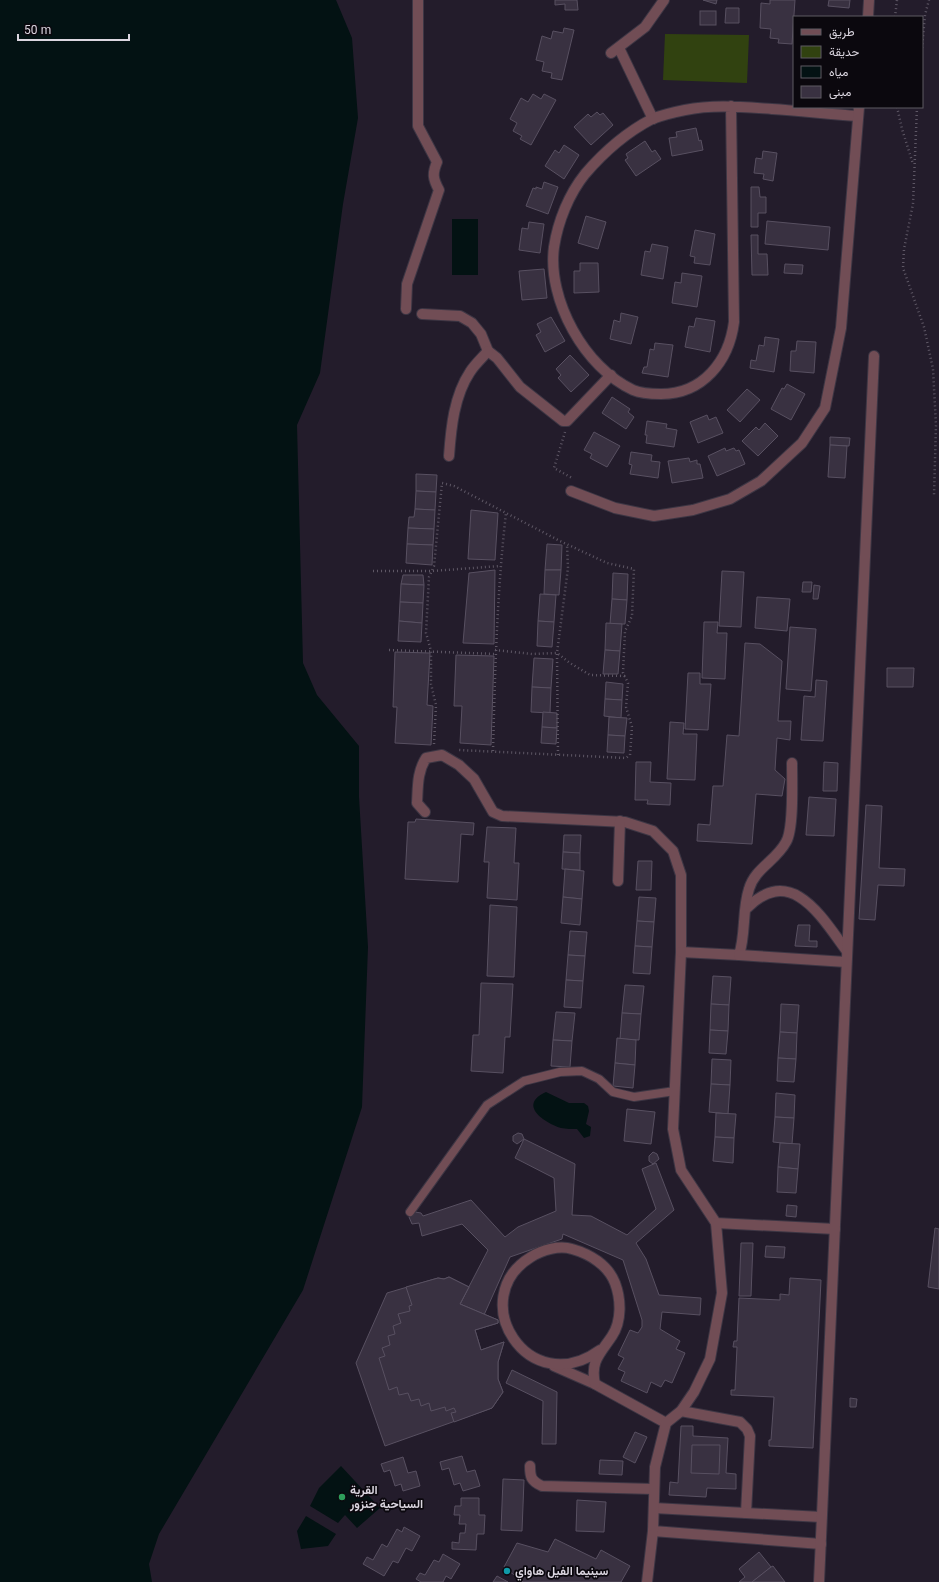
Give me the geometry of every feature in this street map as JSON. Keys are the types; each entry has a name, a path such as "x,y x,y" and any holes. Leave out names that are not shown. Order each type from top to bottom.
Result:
{"street":[{"path":"406,309 407,284 439,190 433,180 432,173 437,162 418,126 418,0"},
{"path":"653,119 615,50 645,27 664,0"},
{"path":"868,16 869,0"},
{"path":"571,491 615,508 654,516 693,510 730,499 761,481 802,443 826,408 841,328 859,111 731,106 687,110 653,119 630,133 593,165 569,199 561,220 554,247 555,281 571,328 585,350 611,375 634,391 650,394 682,392 700,384 714,372 724,356 733,334 734,322 731,106"},
{"path":"422,314 460,316 472,323 488,350 497,358 520,387 558,417 567,421 611,375"},
{"path":"450,456 452,423 463,386 470,372 488,350"},
{"path":"819,1582 836,1229 859,631 874,356"},
{"path":"424,812 418,803 418,776 421,765 426,758 442,755 459,765 474,779 493,812 502,816 620,821 654,831 673,851 681,875 681,952 672,1130 681,1170 716,1223 722,1293 710,1359 694,1392 681,1411 666,1423 654,1467 653,1531 647,1582"},
{"path":"739,955 743,943 748,890 754,875 772,859 787,841 790,824 792,763"},
{"path":"618,881 620,821"},
{"path":"747,908 756,899 772,891 784,890 796,894 821,917 846,950"},
{"path":"681,952 846,962"},
{"path":"716,1223 836,1229"},
{"path":"550,1364 570,1364 589,1358 600,1350 613,1334 619,1315 620,1302 615,1282 605,1267 589,1255 570,1248 559,1248 539,1252 523,1262 510,1278 504,1296 504,1316 513,1340 527,1354 595,1384 666,1423"},
{"path":"595,1384 592,1371 600,1350"},
{"path":"681,1411 740,1422 747,1429 750,1436 746,1513"},
{"path":"530,1466 530,1477 535,1483 542,1486 654,1489"},
{"path":"654,1508 821,1517"},
{"path":"653,1531 821,1544"}],"lane":[{"path":"410,1212 488,1105 524,1081 560,1072 582,1071 599,1079 613,1092 634,1097 674,1091"}],"path":[{"path":"896,16 897,0"},
{"path":"923,41 929,0"},
{"path":"897,108 902,129 914,166"},
{"path":"918,108 913,204 904,249 903,268 924,328 933,369 936,425 934,496"},
{"path":"567,421 554,468 572,478 571,491"},
{"path":"434,748 436,705 431,684 431,651 426,633 429,577 434,566 442,483 454,486 607,563 634,569 632,616 625,631 623,672 628,683 626,707 632,727 630,755 626,758 456,750"},
{"path":"493,751 495,650 500,566 506,513"},
{"path":"558,755 557,653 568,568 567,544"},
{"path":"373,571 432,571 500,566"},
{"path":"389,650 496,654"},
{"path":"495,650 532,654 557,653 590,675 625,676"}],"green space":[{"path":"665,34 749,35 747,83 663,80"}],"water":[{"path":"0,0 336,0 352,38 358,118 343,204 320,373 297,425 303,663 317,695 359,746 359,797 368,947 362,1107 303,1290 159,1534 149,1564 152,1582 0,1582"},
{"path":"452,219 478,219 478,275 452,275"},
{"path":"546,1092 569,1103 584,1103 588,1106 589,1111 586,1124 591,1127 590,1136 584,1138 577,1129 555,1126 537,1113 534,1108 534,1102 538,1097"},
{"name":"القرية السياحية جنزور","path":"341,1466 380,1508 357,1528 345,1515 338,1523 310,1506 319,1488"},
{"path":"306,1516 336,1534 328,1546 301,1549 297,1531"}],"building":[{"path":"555,0 577,0 578,10 565,10 565,4 555,5"},
{"path":"703,0 717,0 716,4"},
{"path":"770,0 795,0 792,44 778,43 779,39 770,38 771,29 760,28 761,3 770,4"},
{"path":"829,0 850,0 849,8 828,6"},
{"path":"726,8 739,8 739,23 725,23"},
{"path":"700,11 716,11 716,25 700,25"},
{"path":"564,28 574,30 562,80 551,78 552,73 542,71 544,62 536,60 542,36 551,39 553,31 563,33"},
{"path":"533,94 541,99 544,94 556,100 531,145 520,139 522,136 513,131 517,123 510,119 521,98 528,102"},
{"path":"597,112 600,115 603,113 613,125 591,145 574,127 588,114 591,117"},
{"path":"696,128 703,150 672,156 669,138 677,137 676,132"},
{"path":"645,141 652,152 655,150 661,159 636,176 625,160 628,158 626,154"},
{"path":"564,145 579,155 564,179 545,166 555,150 559,153"},
{"path":"763,151 777,153 773,181 763,179 764,174 754,173 756,158 762,159"},
{"path":"544,182 558,187 548,214 526,206 533,188 536,189 536,187 542,189"},
{"path":"751,187 759,187 760,197 766,197 766,213 758,213 758,227 751,227"},
{"path":"586,216 606,222 598,249 578,243"},
{"path":"767,221 830,227 828,250 765,244"},
{"path":"529,222 544,224 540,253 519,250 522,228 528,229"},
{"path":"695,230 715,234 710,265 694,263 695,257 690,256"},
{"path":"751,235 758,235 758,254 767,254 768,275 752,275"},
{"path":"652,244 668,247 663,279 641,275 645,251 650,252"},
{"path":"580,263 598,263 599,292 574,293 574,271 580,271"},
{"path":"785,264 803,265 802,274 784,273"},
{"path":"544,269 547,298 522,300 519,271"},
{"path":"682,273 702,276 697,307 672,303 675,282 681,283"},
{"path":"621,313 638,317 631,344 610,339 614,320 620,322"},
{"path":"551,317 565,341 545,352 536,335 541,332 537,324"},
{"path":"696,318 715,321 710,352 685,347 689,326 694,327"},
{"path":"765,337 779,339 774,372 750,368 751,360 756,361 759,345 764,346"},
{"path":"797,341 816,342 814,373 790,371 791,351 796,351"},
{"path":"655,343 673,345 668,377 642,373 644,367 647,367 650,349 654,350"},
{"path":"570,355 589,375 571,392 558,378 561,375 556,369"},
{"path":"787,384 805,394 791,420 771,409 782,388 784,389"},
{"path":"747,389 760,400 740,422 727,410"},
{"path":"612,397 630,409 628,412 634,417 626,429 602,413"},
{"path":"707,415 709,420 716,417 723,433 698,443 690,422"},
{"path":"647,421 667,424 666,428 677,430 674,447 646,443 647,435 645,435"},
{"path":"765,423 778,436 758,456 742,441 756,427 759,430"},
{"path":"594,432 620,446 607,467 590,458 592,454 584,450"},
{"path":"830,437 850,438 849,446 830,445"},
{"path":"830,445 847,446 845,478 828,477"},
{"path":"725,448 726,451 734,448 736,451 739,450 745,464 717,476 708,456"},
{"path":"631,452 652,455 651,461 660,462 658,478 630,474 632,465 629,464"},
{"path":"689,458 690,462 697,460 697,464 700,464 703,478 672,483 668,461"},
{"path":"416,474 437,475 436,492 416,491"},
{"path":"416,491 436,492 435,510 415,509"},
{"path":"415,509 435,510 434,529 408,528 409,517 414,517"},
{"path":"471,510 498,513 495,560 468,559"},
{"path":"408,528 434,529 433,545 407,544"},
{"path":"407,544 433,545 432,565 406,563"},
{"path":"547,544 562,545 561,570 545,570"},
{"path":"495,570 494,644 463,643 469,573"},
{"path":"545,570 561,570 559,595 544,594"},
{"path":"722,571 744,572 741,627 719,626"},
{"path":"613,573 628,574 627,600 612,599"},
{"path":"403,575 423,575 424,585 401,584"},
{"path":"803,582 812,582 811,592 802,592"},
{"path":"401,584 424,585 423,603 400,602"},
{"path":"814,585 820,586 818,599 813,599"},
{"path":"540,594 556,595 554,622 538,621"},
{"path":"757,597 790,599 787,631 755,628"},
{"path":"612,599 627,600 625,624 610,624"},
{"path":"400,602 423,603 422,623 399,621"},
{"path":"399,621 422,623 421,642 398,641"},
{"path":"538,621 554,622 552,647 537,646"},
{"path":"704,622 718,622 717,633 727,633 725,679 702,678"},
{"path":"606,623 622,624 620,651 605,650"},
{"path":"790,627 816,629 811,691 786,689"},
{"path":"745,643 760,644 782,661 778,721 791,721 790,740 777,738 775,770 785,779 782,796 756,794 752,844 697,841 698,824 710,825 713,786 723,786 727,735 739,736"},
{"path":"605,650 620,651 618,674 603,674"},
{"path":"395,652 430,653 427,705 433,706 431,745 395,743 397,707 393,707"},
{"path":"456,655 494,656 491,745 460,743 462,706 454,706"},
{"path":"534,658 553,659 551,688 532,687"},
{"path":"887,668 914,668 913,687 887,687"},
{"path":"688,673 700,673 700,684 711,684 708,730 685,729"},
{"path":"816,680 827,681 823,741 801,740 804,696 815,697"},
{"path":"606,682 623,684 622,700 605,699"},
{"path":"532,687 551,688 550,713 531,712"},
{"path":"605,699 622,700 621,718 604,716"},
{"path":"543,712 557,713 557,728 542,727"},
{"path":"609,717 627,718 625,736 608,735"},
{"path":"670,722 684,723 683,734 697,734 695,780 667,779"},
{"path":"542,727 557,728 556,744 541,743"},
{"path":"608,735 625,736 624,753 607,752"},
{"path":"636,762 651,762 650,782 671,783 670,805 647,804 648,800 635,800"},
{"path":"824,762 838,763 837,791 823,791"},
{"path":"809,797 836,799 834,836 806,835"},
{"path":"866,805 882,806 879,868 905,869 904,886 878,885 875,920 859,919"},
{"path":"416,819 474,823 473,835 461,834 458,882 405,879 408,822 415,822"},
{"path":"487,827 516,828 514,863 519,863 517,900 487,898 489,862 484,862"},
{"path":"564,835 581,835 580,853 563,852"},
{"path":"563,852 580,853 580,870 562,869"},
{"path":"638,861 652,861 651,890 636,890"},
{"path":"565,869 584,871 582,899 563,897"},
{"path":"563,897 582,899 580,925 561,923"},
{"path":"639,897 656,898 654,922 637,921"},
{"path":"490,905 517,907 514,977 487,976"},
{"path":"637,921 654,922 652,947 635,946"},
{"path":"798,925 810,925 809,941 817,941 817,947 795,946"},
{"path":"570,931 587,932 585,956 568,955"},
{"path":"635,946 652,947 650,974 633,973"},
{"path":"568,955 585,956 583,981 566,980"},
{"path":"713,976 731,977 729,1005 711,1004"},
{"path":"566,980 583,981 581,1008 564,1007"},
{"path":"481,983 513,984 510,1037 505,1037 503,1073 471,1071 473,1035 479,1035"},
{"path":"625,985 644,986 641,1014 622,1013"},
{"path":"711,1004 729,1005 728,1031 710,1030"},
{"path":"781,1004 799,1005 797,1033 780,1032"},
{"path":"556,1012 575,1013 572,1041 553,1040"},
{"path":"622,1013 641,1014 639,1040 620,1039"},
{"path":"710,1030 728,1031 726,1054 709,1053"},
{"path":"780,1032 797,1033 796,1059 778,1058"},
{"path":"617,1038 636,1040 635,1065 615,1063"},
{"path":"553,1040 572,1041 570,1067 551,1066"},
{"path":"778,1058 796,1059 794,1082 777,1081"},
{"path":"712,1059 731,1060 730,1085 711,1084"},
{"path":"615,1063 635,1065 633,1088 613,1086"},
{"path":"711,1084 730,1085 728,1114 709,1112"},
{"path":"776,1093 795,1095 794,1118 775,1117"},
{"path":"627,1109 655,1112 651,1144 624,1141"},
{"path":"716,1113 736,1114 734,1138 715,1137"},
{"path":"775,1117 794,1118 792,1144 773,1142"},
{"path":"518,1133 522,1134 524,1139 517,1144 513,1141 513,1136"},
{"path":"715,1137 734,1138 733,1163 713,1161"},
{"path":"524,1139 575,1164 572,1215 591,1216 627,1235 656,1209 642,1169 656,1163 674,1210 636,1243 646,1259 659,1295 701,1298 700,1315 662,1312 660,1329 680,1341 676,1349 685,1353 672,1383 665,1380 661,1387 651,1382 647,1393 621,1381 625,1372 618,1369 624,1358 618,1355 630,1330 638,1333 642,1327 642,1320 623,1260 563,1234 562,1239 510,1257 484,1315 460,1304 488,1250 462,1224 422,1236 419,1223 412,1224 409,1217 415,1212 421,1213 423,1216 471,1200 505,1237 518,1227 556,1211 554,1178 515,1158"},
{"path":"780,1143 800,1144 798,1169 778,1167"},
{"path":"653,1152 657,1154 659,1159 653,1164 649,1161 649,1156"},
{"path":"778,1167 798,1169 796,1193 777,1192"},
{"path":"787,1205 797,1206 796,1217 786,1216"},
{"path":"935,1228 939,1229 939,1289 928,1287"},
{"path":"741,1243 753,1243 751,1296 739,1296"},
{"path":"766,1246 785,1247 784,1258 765,1257"},
{"path":"449,1277 469,1287 460,1304 498,1320 498,1323 475,1330 481,1350 504,1342 498,1362 498,1379 503,1392 492,1408 385,1446 356,1363 387,1293 438,1278 444,1279"},
{"path":"449,1277 469,1287 460,1304 498,1320 498,1323 475,1330 481,1350 504,1342 498,1362 498,1379 503,1392 492,1408 454,1422 451,1413 456,1412 454,1408 446,1411 445,1407 431,1411 429,1403 421,1406 419,1399 411,1401 408,1393 399,1395 397,1387 389,1390 379,1358 385,1356 382,1348 390,1345 388,1336 395,1334 393,1326 401,1323 398,1314 410,1311 409,1306 412,1305 406,1287 438,1278 444,1279"},
{"path":"790,1278 821,1280 813,1448 769,1446 769,1440 771,1440 774,1397 731,1395 731,1390 735,1390 737,1347 733,1347 734,1341 737,1341 739,1298 780,1300 780,1294 789,1295"},
{"path":"512,1370 557,1392 556,1444 542,1444 543,1401 506,1383"},
{"path":"850,1398 857,1399 856,1407 850,1407"},
{"path":"681,1426 693,1426 693,1436 728,1438 726,1473 736,1474 736,1489 707,1488 706,1497 669,1495 670,1482 678,1483"},
{"path":"635,1432 647,1437 635,1463 623,1457"},
{"path":"692,1445 720,1445 719,1474 691,1473"},
{"path":"462,1456 467,1472 475,1470 480,1486 463,1491 460,1483 454,1485 449,1468 442,1470 440,1462"},
{"path":"403,1457 408,1473 416,1471 420,1486 403,1491 401,1484 395,1486 390,1470 384,1472 381,1464"},
{"path":"600,1460 623,1461 622,1475 599,1474"},
{"path":"503,1479 524,1480 522,1531 501,1530"},
{"path":"461,1498 479,1498 479,1515 485,1515 484,1534 477,1534 476,1550 452,1549 452,1542 459,1543 460,1533 465,1533 466,1524 459,1524 460,1515 454,1515 455,1506 461,1506"},
{"path":"577,1500 606,1502 604,1532 576,1531"},
{"path":"404,1527 420,1536 412,1551 406,1548 398,1563 393,1561 384,1576 363,1564 367,1557 373,1560 382,1544 387,1547 397,1529 402,1532"},
{"path":"555,1539 596,1559 601,1550 630,1566 621,1582 523,1582 504,1567 517,1543 548,1552"},
{"path":"759,1552 771,1567 752,1582 739,1582 745,1577 739,1569"},
{"path":"443,1554 460,1564 451,1579 446,1576 443,1582 421,1582 416,1579 420,1573 425,1575 434,1560 439,1562"},
{"path":"773,1566 785,1582 752,1582 771,1567"},
{"path":"497,1576 508,1582 493,1582"}],"place":[{"name":"القرية السياحية جنزور","path":"342,1497"},
{"name":"سينيما الفيل هاواي","path":"507,1571"}]}
